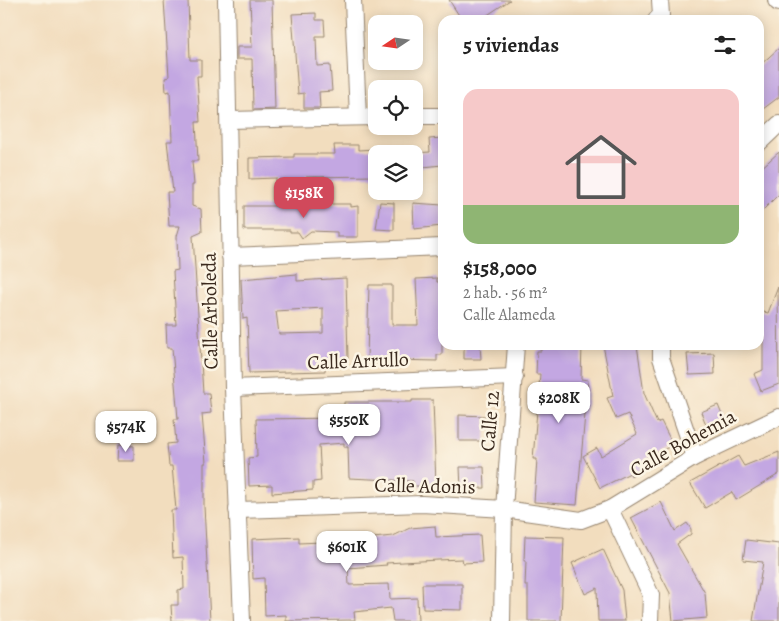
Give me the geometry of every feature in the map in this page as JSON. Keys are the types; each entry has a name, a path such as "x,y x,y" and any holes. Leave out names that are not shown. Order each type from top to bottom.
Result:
{"street":[{"name":"Calle Arboleda","path":"226,0 233,388 242,621"},
{"path":"353,0 358,117"},
{"path":"660,0 661,15"},
{"path":"423,116 438,116"},
{"path":"229,120 368,117"},
{"path":"764,138 779,124"},
{"path":"230,256 438,247"},
{"name":"Calle 12","path":"502,621 504,510 516,350"},
{"path":"661,350 661,358 695,457"},
{"name":"Calle Arrullo","path":"233,388 515,377"},
{"name":"Calle Bohemia","path":"610,509 695,457 779,417"},
{"name":"Calle Adonis","path":"237,510 422,504 504,510 581,520 610,509"},
{"path":"610,509 651,595 650,621"}],"building":[{"path":"164,0 188,0 190,60 201,60 201,76 197,76 200,122 196,122 198,161 192,161 194,185 192,185 192,206 201,209 202,232 193,236 203,393 209,393 211,413 202,414 206,463 204,463 204,506 210,621 172,621 171,605 178,605 178,590 184,589 183,557 173,558 171,510 176,510 172,466 169,466 167,444 176,443 174,419 178,419 172,348 167,348 166,325 176,325 173,271 178,270 177,236 180,226 169,226 167,192 173,192 167,141 172,141 170,91 166,92 165,78 169,77"},
{"path":"250,0 272,0 275,109 253,110 252,59 237,59 237,47 252,47"},
{"path":"449,0 510,0 488,15 459,15"},
{"path":"316,13 316,20 324,20 325,36 316,36 317,66 330,65 332,91 319,92 320,108 304,108 304,93 298,94 292,14"},
{"path":"779,48 779,97 764,108 764,62"},
{"path":"438,138 438,165 423,167 423,152 430,152 429,139"},
{"path":"334,145 358,145 358,150 368,149 368,176 306,177 306,182 276,183 276,178 249,179 249,158 294,157 294,154 335,154"},
{"path":"779,152 779,194 764,209 764,166"},
{"path":"380,202 394,203 394,230 376,229"},
{"path":"413,203 438,205 438,226 414,229"},
{"path":"314,204 351,204 351,207 358,206 358,237 337,237 337,232 311,231 302,238 298,232 290,232 290,230 244,230 244,206 314,206"},
{"path":"297,274 297,281 346,278 348,359 325,361 325,371 249,373 247,318 243,319 241,279","holes":["323,308 323,333 279,334 276,311"]},
{"path":"437,278 438,350 442,350 442,355 437,355 437,361 394,360 394,363 370,363 369,358 367,358 369,285 392,285 392,325 418,325 416,279"},
{"path":"778,287 779,384 761,391 754,374 763,370 764,312 768,313"},
{"path":"464,350 480,350 481,359 464,359"},
{"path":"582,350 581,379 588,380 577,505 534,502 537,459 533,459 540,374 536,374 537,351"},
{"path":"604,350 638,350 644,393 657,423 661,421 673,445 643,460 647,466 631,476 630,473 600,488 583,456 597,448 601,456 637,434 628,414 616,419 607,398 613,396"},
{"path":"714,353 715,374 689,375 687,354"},
{"path":"412,400 433,400 436,486 414,486 413,481 349,478 348,447 344,447 344,443 319,445 321,481 313,482 313,490 272,493 272,485 249,486 248,458 257,457 256,419 344,418 344,402 412,402"},
{"path":"718,405 726,425 709,432 701,412"},
{"path":"459,415 486,416 485,441 459,441"},
{"path":"118,445 134,446 134,461 117,461"},
{"path":"779,452 779,474 736,500 732,492 705,508 690,483 738,456 744,466"},
{"path":"460,467 484,467 485,488 461,489"},
{"path":"661,502 675,531 687,523 691,529 691,534 677,544 705,593 707,618 673,621 670,593 631,518"},
{"path":"435,526 436,537 480,535 482,562 463,563 462,559 438,560 386,563 387,565 348,568 349,585 389,584 390,599 417,598 418,621 393,621 391,608 354,612 355,620 286,621 286,615 265,616 264,578 253,579 252,539 299,537 299,543 343,541 393,536 410,528"},
{"path":"525,536 564,537 561,621 528,621 528,586 525,586 526,561 524,561"},
{"path":"746,540 779,544 779,621 753,621 763,562 743,560"},
{"path":"603,549 622,590 625,621 598,621 597,588 585,594 572,563"},
{"path":"422,584 462,584 462,610 423,609"}]}
